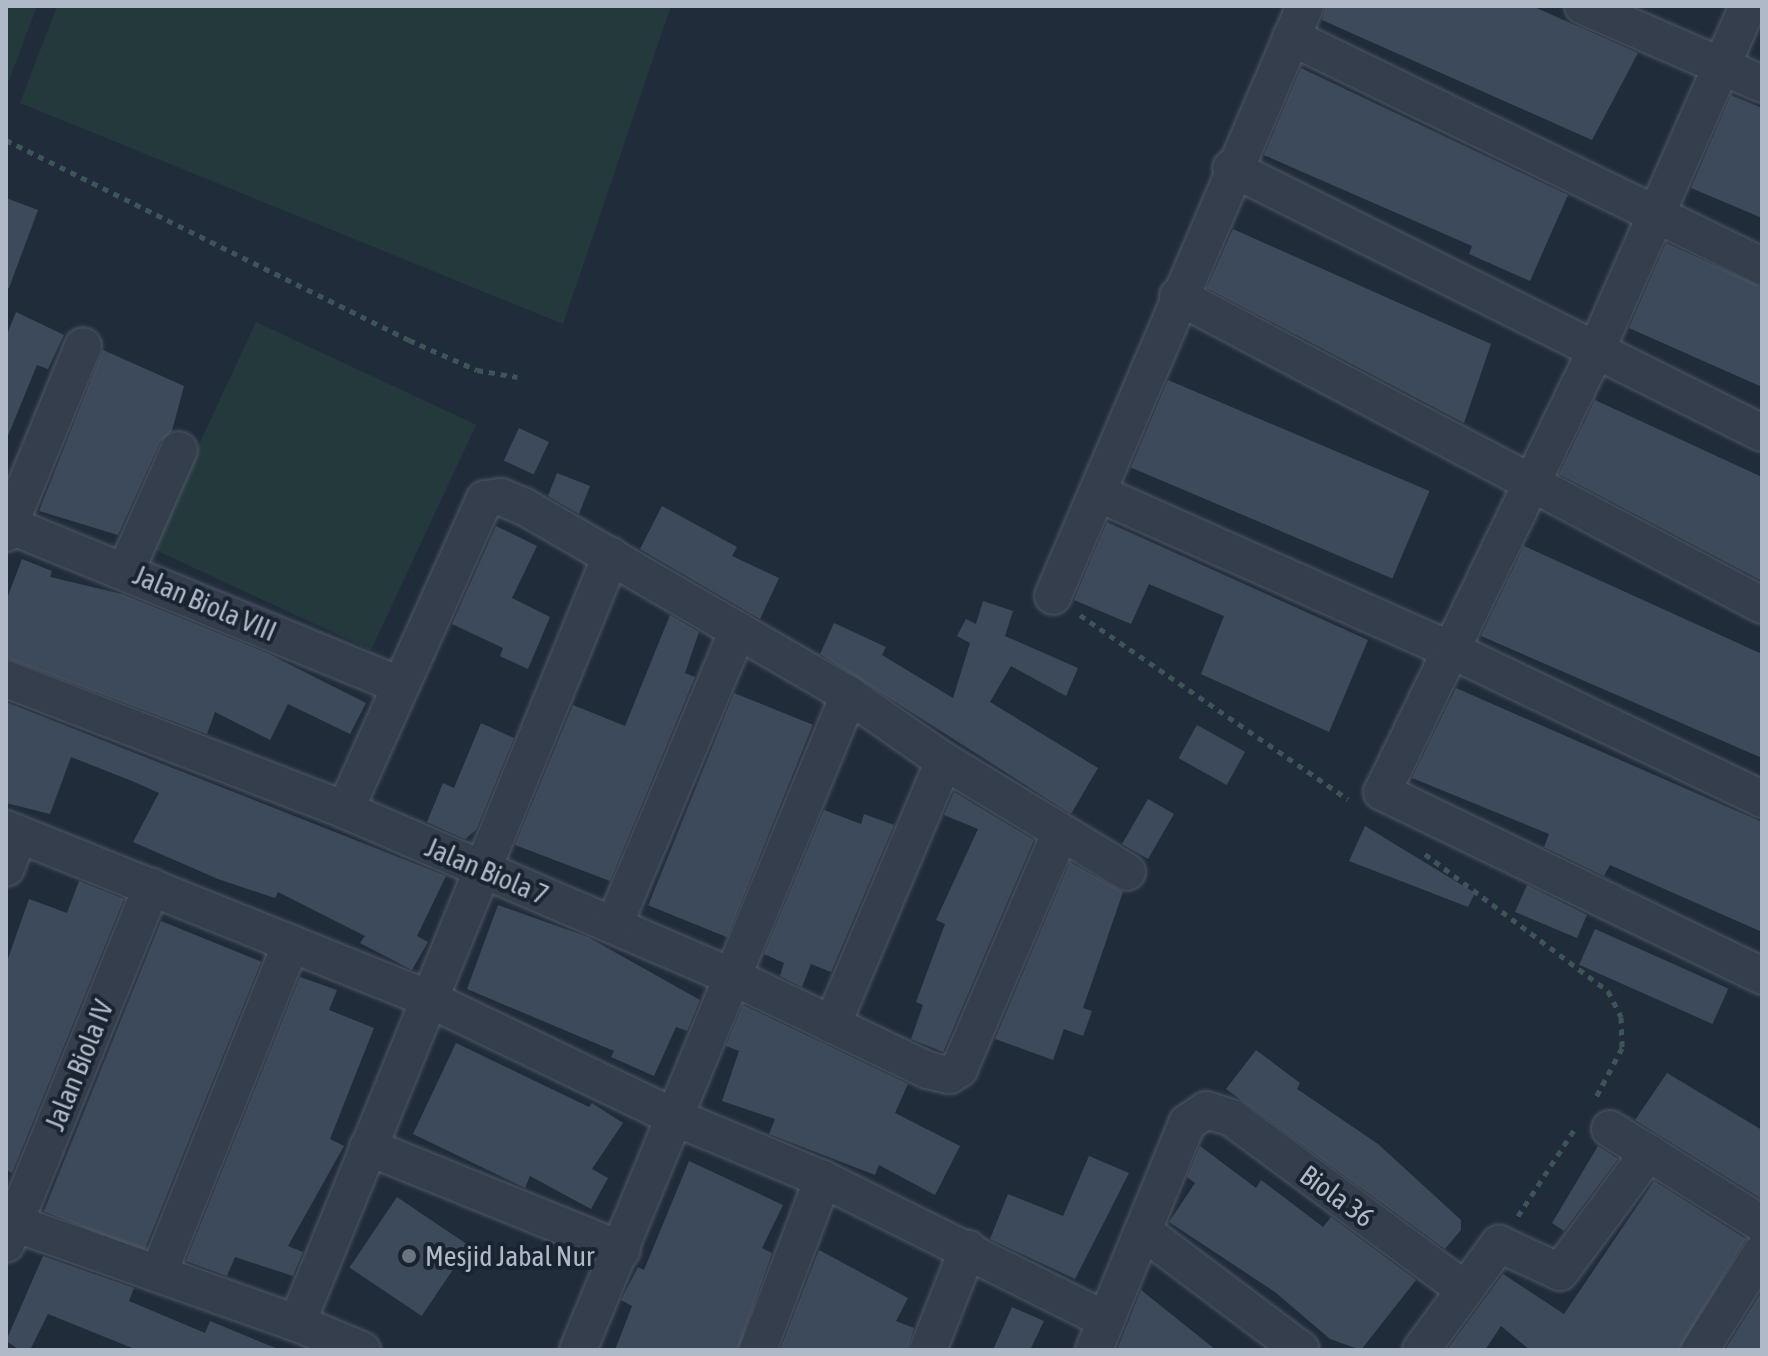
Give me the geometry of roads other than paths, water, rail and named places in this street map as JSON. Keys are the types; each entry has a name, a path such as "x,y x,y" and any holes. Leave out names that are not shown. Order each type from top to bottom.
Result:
{"street":[{"path":"1583,6 1762,84"},
{"path":"1748,6 1597,348 1382,792 1762,976"},
{"path":"1053,596 1100,494 1231,168 1298,21 1656,214 1762,266"},
{"path":"1231,168 1762,433"},
{"path":"1178,296 1762,605"},
{"path":"8,529 83,346"},
{"path":"126,570 179,450"},
{"path":"1100,494 1451,650 1762,799"},
{"path":"345,810 485,499 501,497 525,507 849,695 944,761 1127,872"},
{"name":"Jalan Biola VIII","path":"8,529 126,570 399,685"},
{"path":"297,1323 611,556"},
{"path":"614,925 738,630"},
{"name":"Jalan Biola 7","path":"6,679 345,810 731,976 927,1070 949,1075 959,1069 1060,833"},
{"path":"578,1350 622,1250 731,976 849,695"},
{"path":"832,1025 944,761"},
{"path":"6,868 12,831 429,999 674,1117 823,1179 968,1249 1100,1335 1144,1232 1301,1350"},
{"name":"Jalan Biola IV","path":"10,1233 152,887"},
{"path":"159,1272 291,943"},
{"name":"Biola 36","path":"1144,1232 1187,1123 1206,1110 1232,1118 1464,1289"},
{"path":"1610,1129 1762,1224"},
{"path":"368,1147 622,1250"},
{"path":"1421,1350 1499,1244 1560,1272 1649,1152"},
{"path":"758,1350 823,1179"},
{"path":"10,1233 159,1272 362,1350"},
{"path":"928,1350 968,1249"},
{"path":"1700,1350 1762,1252"}],"place":[{"name":"Mesjid Jabal Nur","path":"409,1256"}]}
